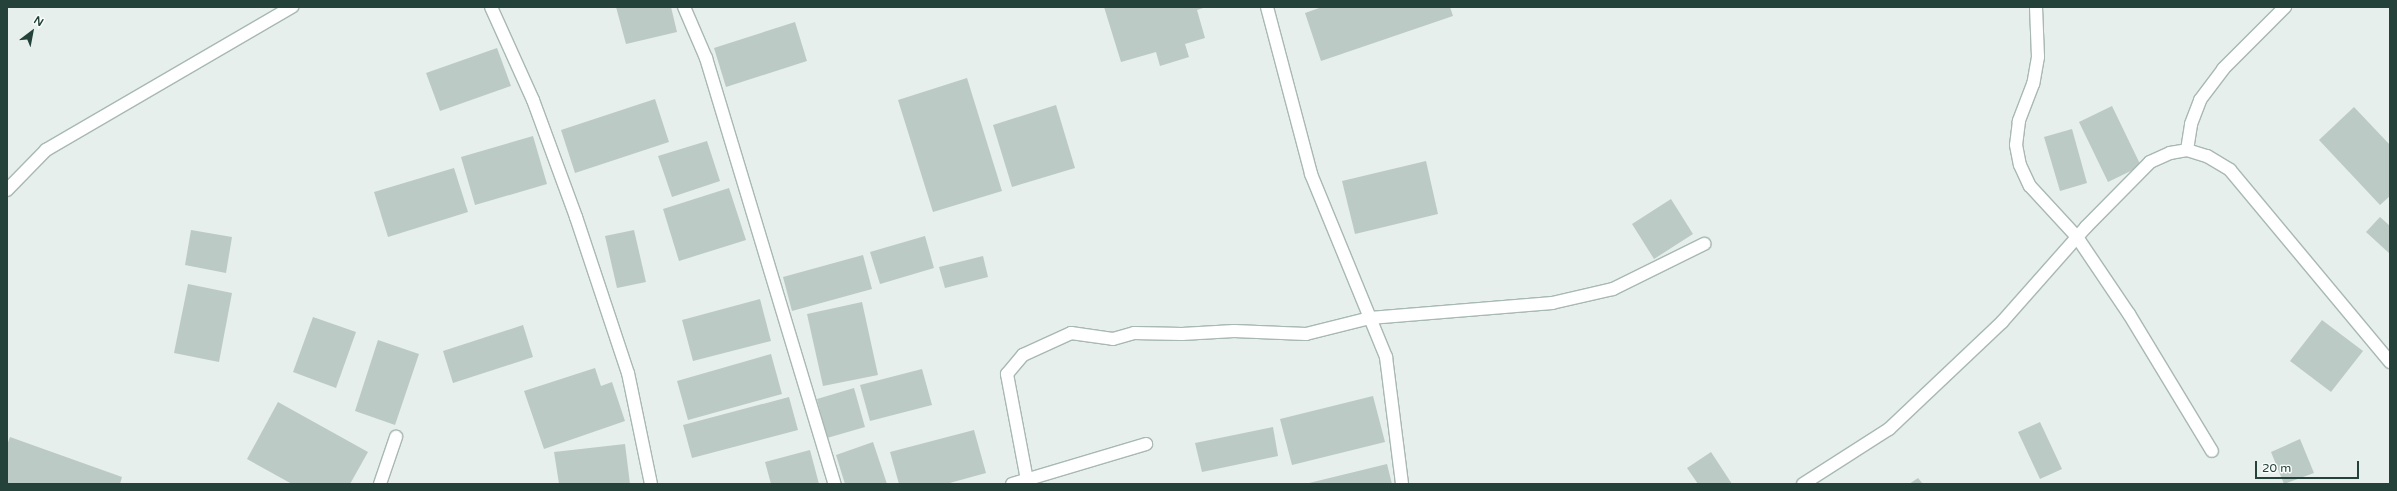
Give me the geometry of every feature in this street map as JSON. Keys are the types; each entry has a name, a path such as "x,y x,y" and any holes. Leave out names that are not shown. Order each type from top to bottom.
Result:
{"street":[{"path":"9,184 46,150 292,7"},
{"path":"491,7 533,100 586,246 628,373 651,484"},
{"path":"684,7 706,58 835,484"},
{"path":"1267,7 1311,174 1386,357 1402,484"},
{"path":"2036,7 2038,57 2033,84 2019,121 2016,145 2020,165 2030,186 2077,237 2129,314 2212,451"},
{"path":"2186,150 2191,124 2200,100 2223,69 2284,7"},
{"path":"1803,484 1889,429 2002,322 2077,237 2150,162 2170,153 2186,150 2207,156 2230,170 2390,362"},
{"path":"1027,480 1007,374 1023,355 1071,332 1113,339 1134,333 1182,334 1234,331 1306,334 1370,318 1552,303 1613,289 1704,244"},
{"path":"380,484 396,437"},
{"path":"1012,484 1146,444"}],"building":[{"path":"616,7 671,7 677,32 626,44"},
{"path":"1104,7 1206,7 1197,10 1205,38 1185,44 1189,57 1160,66 1156,52 1121,62"},
{"path":"1322,7 1450,7 1453,16 1321,61 1305,13"},
{"path":"795,22 807,61 726,87 714,48"},
{"path":"497,48 511,86 440,111 426,73"},
{"path":"967,78 1002,191 933,212 898,100"},
{"path":"655,99 669,142 575,173 561,130"},
{"path":"1056,105 1075,168 1012,187 993,125"},
{"path":"2112,106 2141,166 2108,182 2079,122"},
{"path":"2354,107 2390,145 2390,196 2380,205 2319,140"},
{"path":"2072,129 2087,183 2060,191 2044,137"},
{"path":"533,136 547,184 475,205 461,157"},
{"path":"707,141 720,181 672,197 658,156"},
{"path":"1426,161 1438,214 1355,234 1342,181"},
{"path":"454,168 468,212 388,237 374,192"},
{"path":"729,188 746,240 679,261 663,209"},
{"path":"1671,199 1693,234 1654,259 1632,224"},
{"path":"2380,217 2390,226 2390,254 2366,232"},
{"path":"191,230 232,237 226,273 185,265"},
{"path":"634,230 646,282 617,288 605,236"},
{"path":"925,236 934,268 880,284 870,252"},
{"path":"863,255 872,289 792,311 783,277"},
{"path":"983,256 988,277 945,288 939,267"},
{"path":"188,284 232,293 219,362 174,353"},
{"path":"760,299 771,341 693,361 682,320"},
{"path":"862,302 878,375 823,386 807,314"},
{"path":"313,317 356,332 336,388 293,372"},
{"path":"2322,320 2363,351 2331,392 2290,361"},
{"path":"523,325 533,357 453,383 443,351"},
{"path":"378,340 419,354 395,425 355,411"},
{"path":"771,354 782,394 688,420 677,381"},
{"path":"595,368 601,386 612,382 625,421 544,449 524,391"},
{"path":"922,369 932,405 870,421 860,385"},
{"path":"854,388 865,427 827,438 817,399"},
{"path":"1373,396 1385,442 1292,465 1280,419"},
{"path":"789,397 798,430 692,458 683,425"},
{"path":"278,402 368,452 350,484 292,484 247,459"},
{"path":"2040,422 2062,469 2040,479 2018,432"},
{"path":"1273,427 1278,456 1202,472 1195,443"},
{"path":"974,430 986,473 946,484 899,484 890,452"},
{"path":"10,437 122,477 120,484 7,483 7,445"},
{"path":"2300,439 2314,473 2284,484 2271,452"},
{"path":"873,442 887,484 845,484 836,455"},
{"path":"625,444 630,484 559,484 554,452"},
{"path":"810,450 819,484 771,484 765,462"},
{"path":"1711,452 1732,484 1698,484 1687,468"},
{"path":"1387,464 1392,484 1309,484 1309,483"},
{"path":"1918,478 1923,484 1909,484"}]}
